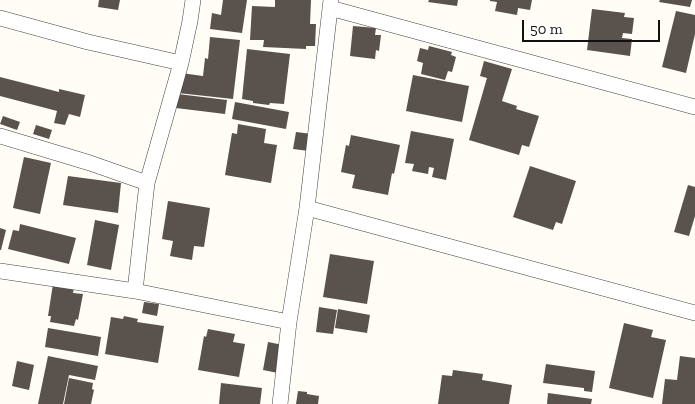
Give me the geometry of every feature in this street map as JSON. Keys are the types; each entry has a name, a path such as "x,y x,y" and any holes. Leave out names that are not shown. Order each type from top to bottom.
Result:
{"street":[{"path":"135,291 147,183 180,63 193,0"},
{"path":"280,404 288,322 307,208 331,4 695,107"},
{"path":"0,18 88,42 180,63"},
{"path":"0,136 90,163 147,183"},
{"path":"307,208 695,313"},
{"path":"0,271 135,291 288,322"}],"building":[{"path":"99,0 120,0 118,10 98,7"},
{"path":"223,0 247,0 242,33 210,29 212,13 221,15"},
{"path":"275,0 311,0 310,24 316,24 315,46 306,46 306,49 263,47 264,40 250,40 252,6 275,7"},
{"path":"429,0 458,0 457,6 428,2"},
{"path":"490,0 532,0 530,10 518,8 517,15 495,11 497,2"},
{"path":"660,0 692,0 690,7 659,2"},
{"path":"592,9 625,13 624,17 634,18 632,34 623,33 622,38 632,39 630,56 587,50"},
{"path":"676,11 695,15 695,34 686,73 662,67"},
{"path":"353,26 376,28 375,35 381,35 379,51 376,50 375,59 350,56"},
{"path":"210,37 240,40 233,99 178,93 181,73 203,76 205,58 208,59"},
{"path":"429,46 452,52 451,55 456,57 452,72 448,71 445,80 421,74 423,63 417,61 420,48 428,50"},
{"path":"247,49 290,54 284,104 270,103 269,105 253,103 253,101 242,99"},
{"path":"484,61 512,69 502,101 517,106 516,109 539,116 529,147 522,145 519,155 469,140 487,78 480,76"},
{"path":"413,75 469,86 462,122 406,111"},
{"path":"0,77 59,92 59,89 85,95 80,117 69,114 65,125 54,123 57,111 0,96"},
{"path":"178,94 227,100 225,114 176,108"},
{"path":"235,102 289,112 286,129 232,119"},
{"path":"3,116 20,122 17,130 0,124"},
{"path":"238,124 266,129 264,143 277,145 271,183 225,175 232,133 237,134"},
{"path":"36,125 52,130 49,139 33,134"},
{"path":"411,131 454,139 446,180 432,177 434,168 429,167 428,174 412,171 414,164 405,163"},
{"path":"296,132 312,134 309,151 293,149"},
{"path":"351,135 400,145 388,195 352,188 355,175 341,172 346,145 349,146"},
{"path":"24,157 51,163 40,214 13,208"},
{"path":"530,166 576,181 562,224 556,222 553,230 513,217"},
{"path":"68,176 121,183 118,213 63,205"},
{"path":"688,185 695,187 695,216 689,236 674,232"},
{"path":"168,201 210,208 204,247 194,246 192,260 170,256 173,241 162,239"},
{"path":"95,220 119,225 111,270 87,265"},
{"path":"20,224 76,238 69,264 8,249 13,230 19,231"},
{"path":"0,228 6,230 1,250 0,250"},
{"path":"330,254 374,261 367,304 323,297"},
{"path":"53,284 74,288 73,293 83,294 78,320 76,319 74,326 50,322 51,316 48,316"},
{"path":"144,302 159,304 157,316 142,313"},
{"path":"319,307 337,310 333,334 316,332"},
{"path":"338,309 370,315 367,333 335,328"},
{"path":"124,316 138,319 137,322 164,326 158,363 105,354 111,317 123,319"},
{"path":"624,323 653,330 651,337 666,340 653,398 609,388"},
{"path":"48,328 101,337 98,356 45,347"},
{"path":"208,329 235,334 233,342 245,344 239,377 198,370 204,336 206,337"},
{"path":"268,342 283,345 278,373 263,370"},
{"path":"48,356 98,366 95,380 69,375 63,404 38,404"},
{"path":"680,356 695,358 695,404 662,404 665,379 677,380"},
{"path":"17,361 34,365 29,390 12,386"},
{"path":"546,364 595,371 592,392 584,391 584,388 543,383"},
{"path":"453,370 483,374 482,380 512,385 509,404 438,404 442,375 452,376"},
{"path":"69,378 93,383 92,389 94,390 91,404 64,404"},
{"path":"221,383 262,388 260,404 219,404"},
{"path":"298,391 319,396 318,404 296,404"},
{"path":"548,393 592,399 591,404 547,404"}]}
